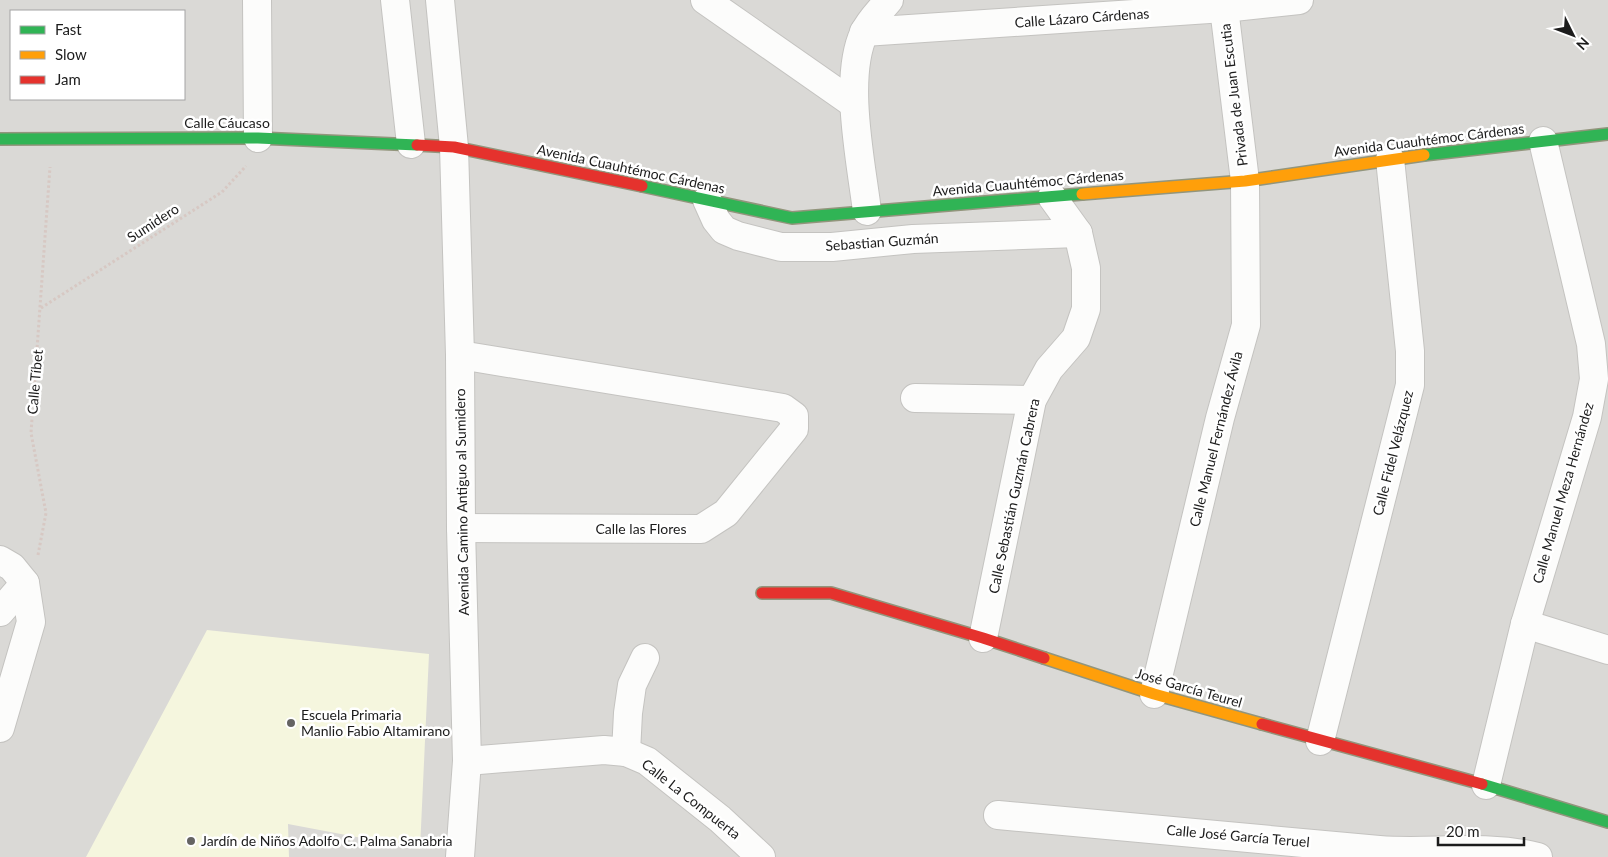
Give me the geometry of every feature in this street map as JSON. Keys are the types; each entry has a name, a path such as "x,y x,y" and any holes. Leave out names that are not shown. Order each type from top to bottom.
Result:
{"street":[{"path":"257,0 258,138"},
{"path":"395,0 411,144"},
{"name":"Avenida Camino Antiguo al Sumidero","path":"440,0 454,147 460,354 461,528 467,761 460,857"},
{"path":"704,0 854,104"},
{"path":"867,211 854,104 855,58 864,32 890,0"},
{"name":"Calle Lázaro Cárdenas","path":"864,32 1224,8 1299,0"},
{"name":"Privada de Juan Escutia","path":"1224,8 1245,181"},
{"name":"Avenida Cuauhtémoc Cárdenas","path":"454,147 792,218 1245,181 1390,159 1608,134"},
{"name":"Calle Cáucaso","path":"0,139 258,138 454,147"},
{"name":"Calle Manuel Meza Hernández","path":"1486,785 1524,624 1587,417 1594,380 1591,344 1543,141"},
{"name":"Calle Fidel Velázquez","path":"1320,741 1410,386 1410,351 1390,159"},
{"name":"Calle Manuel Fernández Ávila","path":"1154,694 1220,418 1246,325 1245,181"},
{"name":"Calle Sebastián Guzmán Cabrera","path":"982,638 1032,400 1049,369 1076,338 1086,309 1086,268 1078,233 1052,196"},
{"name":"Sebastian Guzmán","path":"707,200 716,220 724,230 738,236 781,247 832,247 913,239 1078,233"},
{"name":"Calle las Flores","path":"460,354 783,408 794,416 794,429 726,513 701,529 461,528"},
{"path":"915,398 1032,400"},
{"path":"0,560 12,567 25,583 31,622 0,728"},
{"path":"0,612 4,610 25,583"},
{"name":"José García Teurel","path":"762,593 831,593 982,638 1154,694 1486,785 1608,822"},
{"path":"1524,624 1608,650"},
{"path":"626,752 632,685 646,658"},
{"name":"Calle La Compuerta","path":"467,761 604,750 626,752 647,761 720,819 761,857"},
{"name":"Calle José García Teruel","path":"998,815 1381,850 1525,854 1538,857"}],"path":[{"name":"Sumidero","path":"41,308 222,192 246,166 258,138"},
{"name":"Calle Tíbet","path":"25,583 40,552 46,513 31,433 51,139"}],"shaded area":[{"path":"0,0 1608,0 1608,857 0,857"},
{"name":"Escuela Primaria Manlio Fabio Altamirano","path":"207,630 429,654 420,849 288,824 289,857 86,857"}],"traffic: fast":[{"path":"1424,155 1608,134"},
{"path":"0,139 258,138 417,145"},
{"path":"642,186 792,218 1082,194"},
{"path":"1482,784 1608,822"}],"traffic: slow":[{"path":"1082,194 1245,181 1424,155"},
{"path":"1044,658 1154,694 1262,724"}],"traffic: jam":[{"path":"417,145 454,147 642,186"},
{"path":"762,593 831,593 1044,658"},
{"path":"1262,724 1482,784"}],"place":[{"name":"Escuela Primaria Manlio Fabio Altamirano","path":"291,723"},
{"name":"Jardín de Niños Adolfo C. Palma Sanabria","path":"191,841"}]}
